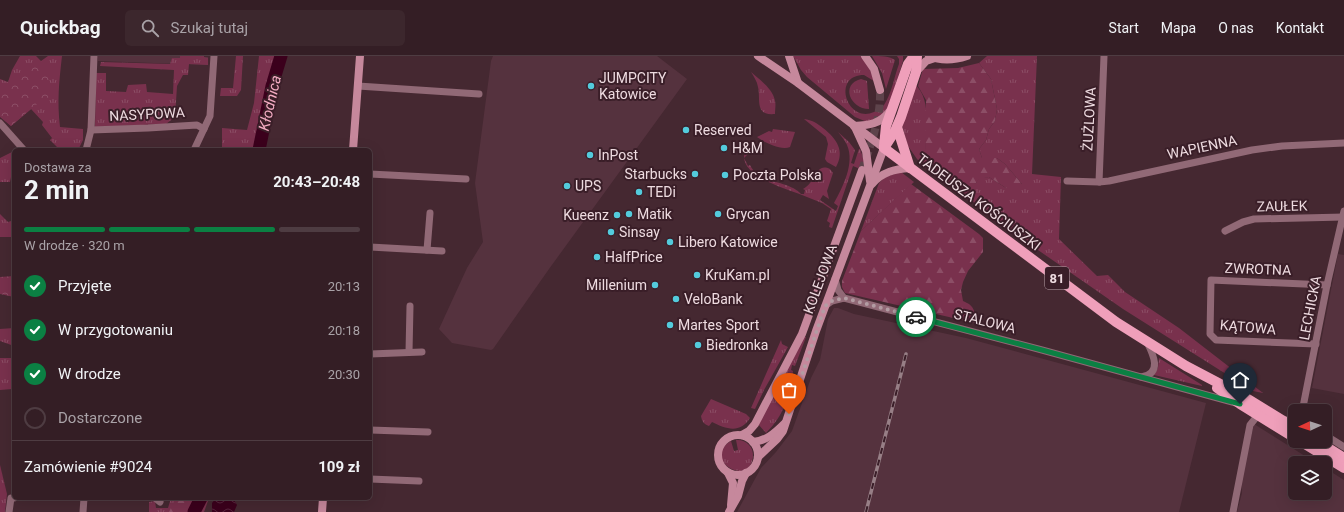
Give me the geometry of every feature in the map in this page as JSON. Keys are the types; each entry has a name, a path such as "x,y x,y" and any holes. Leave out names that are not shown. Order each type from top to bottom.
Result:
{"main road":[{"name":"KOLEJOWA","path":"884,148 886,126 908,64 914,56"},
{"name":"KOLEJOWA","path":"884,148 897,127 916,72 917,56"},
{"path":"897,127 910,168"},
{"name":"TADEUSZA KOŚCIUSZKI","path":"884,148 1116,322 1186,366 1240,404 1288,434"},
{"name":"TADEUSZA KOŚCIUSZKI","path":"1186,366 1288,420"},
{"path":"1311,448 1344,468"},
{"path":"1328,448 1344,458"}],"street":[{"path":"86,148 91,130 94,56"},
{"name":"NASYPOWA","path":"195,148 210,116 214,56"},
{"path":"353,148 360,56"},
{"name":"TADEUSZA KOŚCIUSZKI","path":"758,56 884,148"},
{"path":"766,56 770,65"},
{"path":"789,56 798,84"},
{"path":"865,56 874,69 880,90"},
{"path":"916,72 923,63 932,57 951,59 966,56"},
{"name":"ŻUŻLOWA","path":"1099,182 1104,56"},
{"path":"358,86 479,94"},
{"path":"870,186 870,174 866,152 854,126 868,126 879,122 887,116 892,109"},
{"path":"0,124 22,148"},
{"name":"NASYPOWA","path":"91,130 197,125 204,129"},
{"name":"WAPIENNA","path":"1066,181 1099,182 1252,150 1282,146 1344,143"},
{"name":"KOLEJOWA","path":"758,457 778,439 783,431 825,306 884,148"},
{"path":"870,186 877,178 887,172 910,168"},
{"path":"742,435 755,424 800,340 862,170"},
{"path":"372,174 466,179"},
{"path":"427,250 430,213"},
{"name":"ZAUŁEK","path":"1225,231 1243,222 1254,219 1343,215"},
{"name":"LECHICKA","path":"1304,404 1343,215"},
{"path":"372,247 442,251"},
{"path":"825,306 832,301 844,298 838,290 835,279"},
{"name":"ZWROTNA","path":"1211,280 1328,285"},
{"name":"KĄTOWA","path":"1211,280 1210,334 1216,340 1316,344"},
{"name":"STALOWA","path":"844,298 1240,404"},
{"path":"409,352 410,306"},
{"path":"1140,377 1148,375 1155,365 1154,355 1146,341"},
{"path":"372,354 422,352"},
{"path":"1233,512 1250,425 1258,415"},
{"path":"753,442 761,442 786,422"},
{"path":"372,430 428,432"},
{"path":"734,435 742,435 753,442 757,449 758,457 755,465 746,473 738,496 730,511 733,483 728,473 719,463 717,454 724,440 734,435"},
{"path":"1332,439 1344,447"},
{"path":"728,473 738,475 746,473"},
{"path":"372,479 419,481"},
{"path":"9,512 10,498 12,498"},
{"path":"83,512 84,500"},
{"path":"322,512 323,500"}],"shaded area":[{"path":"98,56 204,56 208,57 208,65 98,61"},
{"path":"493,56 657,56 687,79 491,350 452,343 439,329 467,268 483,242 475,183 491,61"},
{"path":"1338,254 1344,255 1344,394 1312,388"},
{"path":"834,308 854,314 966,338 1206,403 1179,512 737,512 761,468 776,452 792,431 811,378 820,360 828,319"},
{"path":"1254,424 1288,445 1288,448 1292,448 1305,456 1288,456 1288,500 1332,500 1332,472 1344,480 1344,512 1237,512 1242,493 1241,479"}],"green space":[{"path":"20,56 36,56 41,61 48,56 62,56 59,92 60,127 83,129 83,140 79,148 58,148 50,140 52,138 42,125 43,122 31,109 11,126 0,116 0,79 8,82 12,70"},
{"path":"180,56 204,56 208,58 208,65 189,64 188,75 183,75 177,86 175,117 166,124 95,127 96,73 106,73 106,91 126,92 128,85 146,84 147,92 173,94 174,70 100,66 101,62 170,64 172,58 180,58"},
{"path":"236,56 243,56 241,90 237,96 220,96 221,88 233,88"},
{"path":"259,56 287,56 273,96 263,148 222,148 222,128 247,130 254,103"},
{"path":"793,56 861,56 869,66 874,81 864,75 854,77 848,82 846,98 850,106 856,111 864,114 874,112 884,105 891,90 899,64 899,59 897,56 903,56 903,61 889,106 884,115 867,122 855,117 807,77"},
{"path":"872,56 888,57 895,60 886,89 882,73"},
{"path":"987,56 1037,56 1032,174 1061,177 1059,239 1097,276 1108,275 1125,292 1179,328 1263,393 1253,391 1123,309 1002,225 917,159 908,146 902,126 914,84 920,90 926,106 927,125 925,152 941,167 965,185 976,183 979,178 989,177 1006,188 1022,184 1005,164 997,158 982,158 979,149 986,140 989,129 995,121 997,109 991,79 979,63"},
{"path":"41,61 49,74 48,105 37,104 11,126 0,117 0,91"},
{"path":"979,63 991,79 997,109 995,121 989,129 986,140 979,149 982,158 997,158 1005,164 1022,184 1019,190 1006,188 989,177 979,179 971,186 965,184 946,172 925,152 926,100 918,86 923,69 958,68"},
{"path":"751,72 766,85 772,93 775,103 775,114 768,114 761,110 758,85"},
{"path":"861,79 867,81 869,109 862,108 857,105 850,96 849,91 851,86"},
{"path":"804,119 819,125 836,141 840,151 840,156 836,167 827,162 825,159 828,144 826,137"},
{"path":"773,129 795,132 790,147 777,147 757,137 769,131 772,132"},
{"path":"838,132 855,150 851,163 854,164 860,149 865,171 853,166 832,228 829,227 830,223 827,221 831,209 822,203 801,194 804,194 805,190 803,189 808,186 821,168 830,169 833,173 827,191 829,199 823,195 820,200 836,211 838,206 834,203 847,175 850,159 847,145"},
{"path":"747,142 752,144 748,148 748,154 744,158"},
{"path":"12,152 12,177 10,182 0,182 0,158"},
{"path":"745,159 748,166 750,165 760,176 790,186 802,195 777,186 758,176 751,171 746,164"},
{"path":"901,172 914,182 861,231 879,183 885,177"},
{"path":"911,184 983,238 983,252 968,271 961,290 963,301 974,309 975,323 845,293 842,287 842,281 861,231"},
{"path":"0,214 8,222 12,221 12,237 0,237"},
{"path":"12,276 12,297 0,294 0,277"},
{"path":"12,328 12,345 0,341 0,329"},
{"path":"804,337 806,337 795,366 792,365 792,380 785,405 782,412 766,433 758,424"},
{"path":"781,340 782,344 788,347 755,409 751,408"},
{"path":"0,358 12,358 12,389 0,390"},
{"path":"1159,358 1202,386 1154,375 1158,368"},
{"path":"711,399 746,414 750,418 742,426 732,429 722,427 712,422 709,426 705,424 701,416"},
{"path":"736,440 746,442 753,453 750,466 744,470 736,470 729,467 723,462 721,455 723,448 731,441 734,451 738,450"},
{"path":"0,465 7,494 5,512 0,512"},
{"path":"170,500 208,500 204,512 149,512 149,502 155,501 156,508 168,508"},
{"path":"175,500 196,500 191,512 169,512"}],"water":[{"path":"214,500 233,500 237,505 234,512 212,512 212,503"}],"waterway":[{"name":"Kłodnica","path":"259,148 272,86 281,56"},
{"name":"Kłodnica","path":"194,512 200,500"}],"tunnel":[{"path":"862,170 877,121 880,90"}],"railway":[{"path":"866,512 906,354"}],"way so far":[{"path":"789,414 825,306 834,300 844,298 916,317"}],"place":[{"name":"JUMPCITY Katowice","path":"591,86"},
{"name":"Reserved","path":"686,130"},
{"name":"H&M","path":"724,148"},
{"name":"InPost","path":"590,155"},
{"name":"Starbucks","path":"695,174"},
{"name":"Poczta Polska","path":"725,175"},
{"name":"UPS","path":"567,186"},
{"name":"TEDi","path":"639,192"},
{"name":"Matik","path":"629,214"},
{"name":"Grycan","path":"718,214"},
{"name":"Kueenz","path":"617,215"},
{"name":"Sinsay","path":"611,232"},
{"name":"Libero Katowice","path":"670,242"},
{"name":"HalfPrice","path":"597,257"},
{"name":"KruKam.pl","path":"697,275"},
{"name":"Millenium","path":"655,285"},
{"name":"VeloBank","path":"676,299"},
{"name":"Martes Sport","path":"670,325"},
{"name":"Biedronka","path":"698,345"}],"route":[{"path":"916,317 1240,404"}]}
